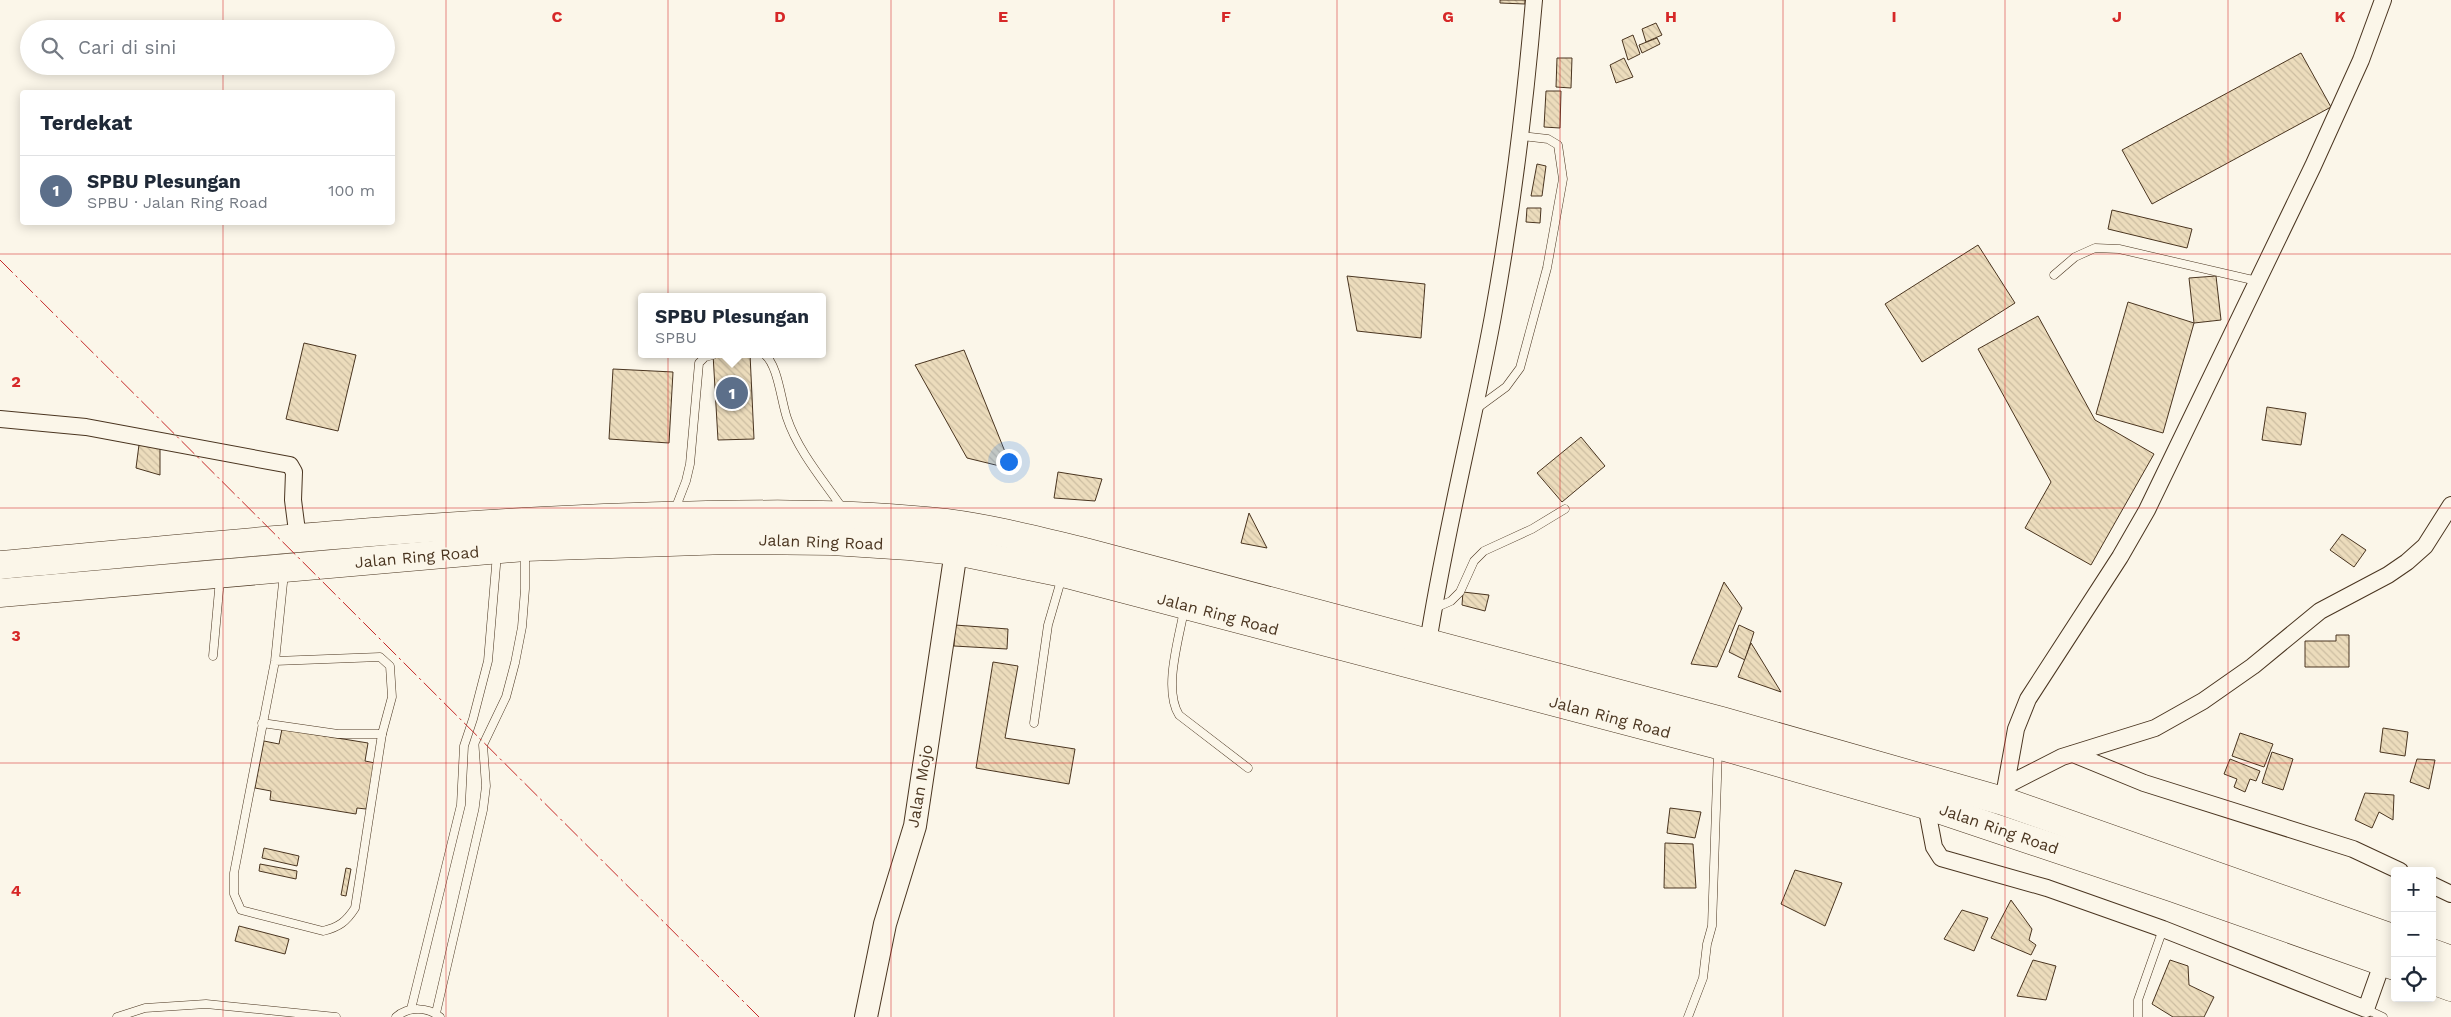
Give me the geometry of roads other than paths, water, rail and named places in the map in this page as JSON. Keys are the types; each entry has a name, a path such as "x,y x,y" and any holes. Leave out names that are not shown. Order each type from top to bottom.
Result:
{"highway":[{"name":"Jalan Ring Road","path":"0,565 462,524 673,516 849,516 945,523 997,532 1085,552 1722,721 2005,793 2180,876 2391,956"},
{"path":"462,524 465,552"},
{"name":"Jalan Ring Road","path":"0,594 497,549 657,541 783,540 890,545 956,551 1063,573 1718,745 2180,876"},
{"path":"2436,954 2451,960"},
{"path":"2436,981 2451,987"}],"street":[{"path":"1428,643 1433,609 1493,316 1521,136 1534,0"},
{"path":"2005,793 2016,729 2028,700 2120,557 2147,510 2210,384 2257,280 2313,166 2361,60 2382,0"},
{"path":"0,419 86,427 290,465 294,472 293,500 298,539"},
{"path":"2005,793 2046,764 2155,728 2203,701 2253,666 2320,611 2388,575 2407,562 2425,546 2451,505"},
{"name":"Jalan Mojo","path":"866,1017 885,924 915,826 956,551"},
{"path":"2073,754 2144,783 2353,850 2391,867"},
{"path":"1926,805 1934,847 1941,858 2048,888 2163,928 2366,1008 2391,956"},
{"path":"2436,887 2451,894"}],"lane":[{"path":"1473,411 1506,386 1520,368 1547,268 1562,188 1563,179 1558,145 1548,139 1521,136"},
{"path":"2054,275 2075,257 2095,248 2120,249 2257,280"},
{"path":"673,516 686,482 690,464 699,363 705,358"},
{"path":"767,358 772,366 787,419 801,448 849,516"},
{"path":"1433,609 1451,601 1460,592 1474,561 1484,551 1532,529 1566,509"},
{"path":"396,1017 411,1009 424,1009 438,1015 483,810 486,786 483,745 506,697 522,627 525,589 525,547"},
{"path":"411,1009 461,805 464,746 488,661 497,549"},
{"path":"275,661 380,657 390,666 392,697 382,734 355,908 347,920 336,928 323,931 241,910 236,903 234,873 275,661 285,569"},
{"path":"1034,723 1048,626 1063,573"},
{"path":"213,656 220,574"},
{"path":"1185,606 1171,693 1174,706 1179,715 1248,768"},
{"path":"262,723 338,734 382,734"},
{"path":"1688,1017 1703,978 1707,944 1712,926 1718,745"},
{"path":"2138,1017 2138,1000 2163,928"},
{"path":"117,1017 145,1008 206,1004 336,1017"},
{"path":"2366,1008 2383,1017"}],"place":[{"name":"SPBU Plesungan","path":"732,393"}]}
